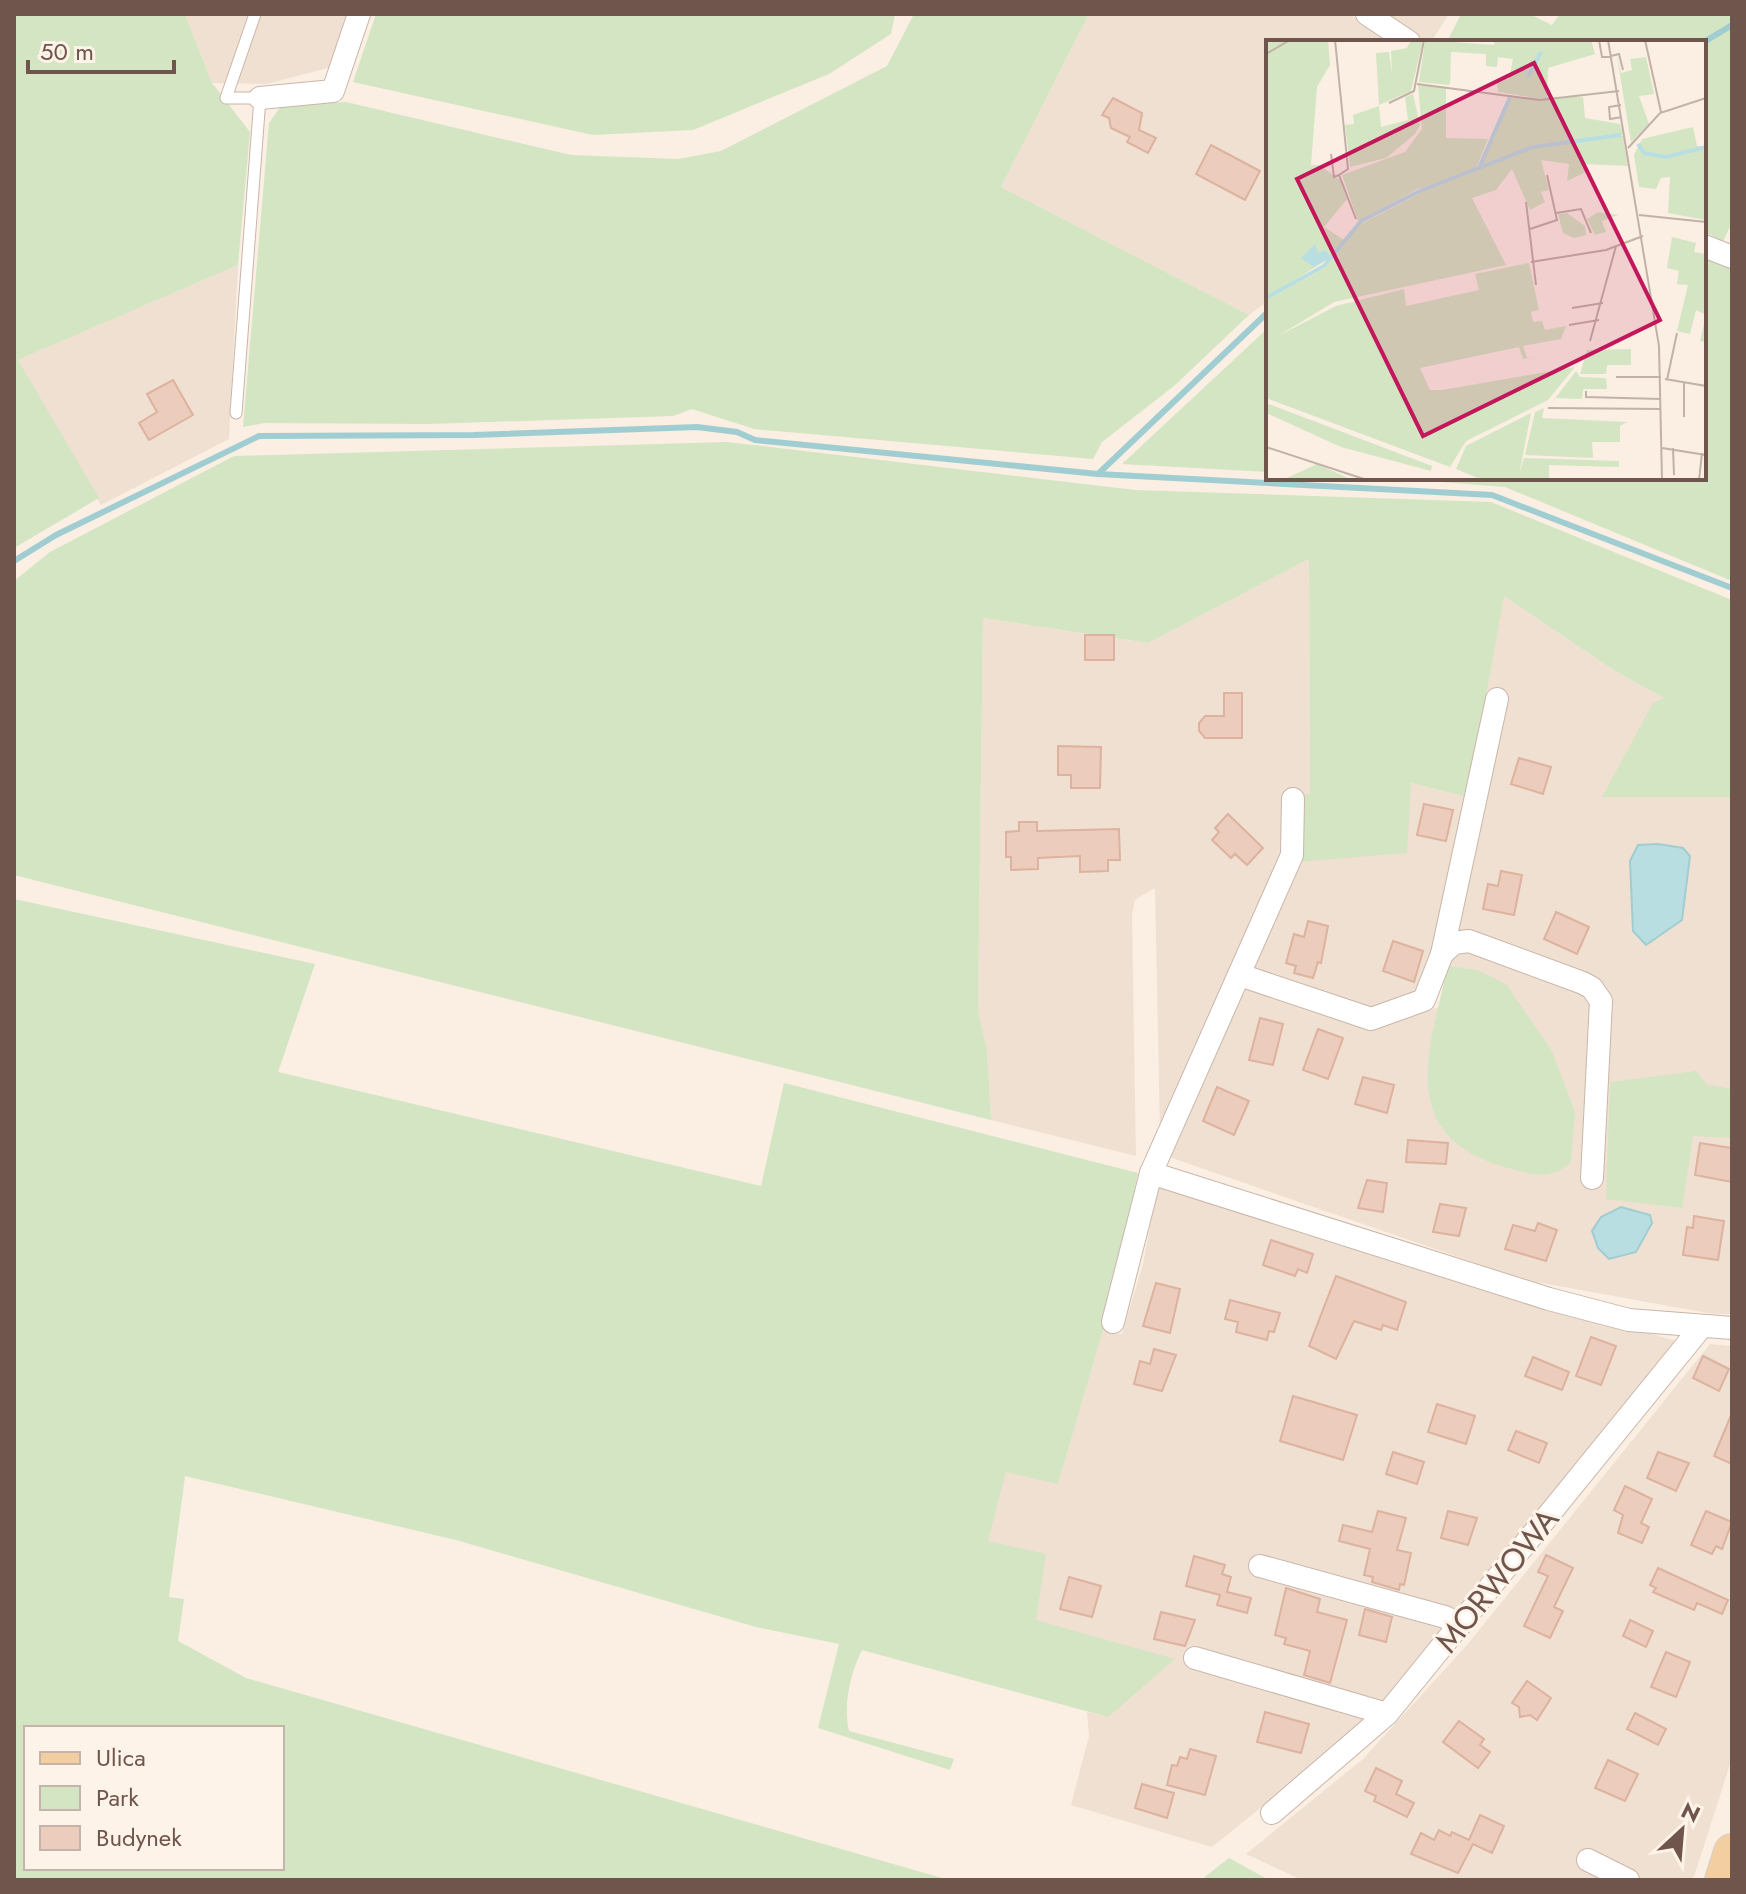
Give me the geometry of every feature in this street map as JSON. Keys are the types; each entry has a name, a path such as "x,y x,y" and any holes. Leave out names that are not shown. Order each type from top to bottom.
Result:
{"main road":[{"path":"1723,1880 1732,1852"}],"street":[{"path":"260,98 333,91 359,14"},
{"path":"1367,14 1406,40"},
{"path":"1706,247 1732,257"},
{"path":"1240,975 1371,1019 1424,1000 1442,954 1497,699"},
{"path":"1113,1322 1151,1173 1292,855 1293,799"},
{"path":"1442,954 1454,943 1469,941 1583,983 1592,988 1601,1001 1592,1178"},
{"path":"1151,1173 1549,1299 1629,1320 1732,1328"},
{"name":"MORWOWA","path":"1272,1813 1387,1714 1702,1326"},
{"path":"1260,1566 1445,1617 1460,1625"},
{"path":"1195,1658 1374,1707 1387,1714"},
{"path":"1588,1860 1628,1880"}],"lane":[{"path":"236,413 260,98 226,98 255,14"}],"shaded area":[{"path":"185,14 354,14 335,66 267,84 212,83"},
{"path":"1089,14 1350,14 1385,40 1266,40 1266,302 1249,315 1001,187"},
{"path":"1384,14 1449,14 1432,40 1422,40"},
{"path":"238,265 229,439 101,505 18,360"},
{"path":"1309,559 1310,795 1283,793 1286,856 1160,1131 1155,888 1135,900 1132,915 1136,1156 991,1120 987,1050 978,1010 983,618 1148,643"},
{"path":"1503,595 1615,671 1732,735 1732,1314 1713,1314 1525,1280 1169,1157 1241,987 1366,1028 1439,1007 1509,695 1487,691"},
{"path":"1411,783 1468,797 1436,946 1418,994 1367,1009 1248,971 1297,862"},
{"path":"1158,1183 1244,1214 1676,1341 1363,1725 1212,1847 1071,1805 1089,1736 1087,1712 1108,1717 1036,1620 988,1541 1006,1471 1058,1483 1103,1330 1122,1334 1143,1264"},
{"path":"1710,1344 1732,1346 1732,1758 1693,1880 1302,1880 1246,1854 1363,1759 1468,1644"}],"green space":[{"path":"14,14 185,14 212,83 250,132 238,265 18,360 99,498 14,548"},
{"path":"376,14 895,14 891,34 829,74 693,130 593,135 353,82"},
{"path":"914,14 1089,14 1001,187 1249,315 1174,386 1102,442 1093,459 754,429 692,409 673,416 429,424 264,423 243,427 269,123 281,106 346,102 571,155 678,159 721,151 887,66"},
{"path":"1461,14 1529,14 1552,25 1560,14 1732,14 1732,223 1723,241 1706,233 1706,40 1448,40"},
{"path":"1706,254 1732,264 1732,581 1505,487 1416,480 1706,480"},
{"path":"1266,330 1266,472 1122,464"},
{"path":"727,442 1135,490 1491,502 1732,600 1732,797 1602,797 1653,703 1664,698 1615,671 1504,596 1468,797 1411,783 1407,853 1297,862 1300,794 1310,794 1309,559 1148,643 983,618 978,1010 987,1050 991,1120 14,875 14,581 50,552 234,456"},
{"path":"14,899 315,964 278,1072 761,1186 784,1083 1138,1173 1103,1330 1058,1484 1006,1472 988,1541 1046,1554 1036,1620 1175,1659 1108,1717 862,1650 849,1690 849,1731 954,1759 950,1770 818,1728 839,1644 756,1627 456,1540 185,1476 169,1597 184,1599 178,1641 246,1678 949,1880 14,1880"},
{"path":"1448,966 1477,970 1506,984 1552,1051 1575,1112 1571,1162 1564,1168 1549,1174 1534,1174 1472,1154 1448,1135 1434,1113 1428,1087 1429,1059"},
{"path":"1696,1071 1708,1085 1732,1089 1732,1138 1693,1136 1682,1208 1606,1199 1610,1082"},
{"path":"1229,1858 1269,1880 1201,1880"}],"water":[{"path":"1638,845 1683,848 1690,856 1682,920 1646,945 1633,931 1630,861"},
{"path":"1621,1207 1650,1215 1652,1223 1636,1252 1609,1259 1598,1248 1592,1231 1601,1217"}],"building":[{"path":"1113,98 1142,113 1139,130 1156,138 1148,153 1127,142 1130,137 1111,128 1109,118 1102,115"},
{"path":"1211,145 1260,171 1245,200 1196,174"},
{"path":"173,380 193,415 149,440 139,423 157,412 147,394"},
{"path":"1085,635 1114,635 1114,660 1085,660"},
{"path":"1224,693 1242,693 1242,738 1205,738 1199,731 1199,723 1205,716 1224,716"},
{"path":"1058,746 1101,747 1100,788 1071,788 1071,775 1058,775"},
{"path":"1519,758 1551,767 1543,794 1511,784"},
{"path":"1424,804 1453,810 1446,841 1417,835"},
{"path":"1228,814 1263,848 1247,865 1235,854 1231,858 1212,840 1219,832 1215,828"},
{"path":"1019,822 1037,822 1037,831 1119,829 1120,860 1108,860 1108,871 1080,872 1080,856 1038,858 1038,869 1011,870 1011,857 1006,857 1006,832 1019,831"},
{"path":"1501,871 1522,875 1514,915 1483,909 1488,884 1498,886"},
{"path":"1556,912 1589,927 1577,954 1544,939"},
{"path":"1308,921 1328,926 1321,963 1318,962 1313,978 1294,973 1296,966 1286,963 1294,934 1304,937"},
{"path":"1393,941 1423,951 1414,982 1383,971"},
{"path":"1260,1018 1283,1024 1273,1065 1249,1060"},
{"path":"1318,1029 1343,1038 1328,1079 1303,1070"},
{"path":"1363,1077 1394,1085 1387,1113 1355,1104"},
{"path":"1217,1087 1249,1101 1234,1135 1203,1121"},
{"path":"1408,1140 1448,1143 1446,1164 1406,1162"},
{"path":"1700,1143 1732,1148 1732,1182 1695,1175"},
{"path":"1367,1180 1387,1183 1383,1212 1358,1208"},
{"path":"1440,1204 1466,1208 1459,1236 1433,1232"},
{"path":"1694,1216 1724,1221 1718,1260 1683,1255 1687,1227 1693,1228"},
{"path":"1538,1223 1557,1230 1546,1261 1505,1249 1513,1225 1535,1231"},
{"path":"1271,1240 1313,1254 1307,1273 1298,1269 1295,1276 1263,1265"},
{"path":"1336,1276 1406,1302 1397,1330 1383,1325 1381,1330 1354,1321 1336,1359 1309,1346"},
{"path":"1156,1283 1180,1289 1170,1333 1143,1326"},
{"path":"1230,1300 1280,1313 1274,1332 1269,1331 1267,1340 1236,1332 1238,1322 1225,1319"},
{"path":"1591,1337 1616,1346 1601,1385 1576,1376"},
{"path":"1154,1349 1176,1355 1162,1391 1134,1384 1140,1361 1150,1364"},
{"path":"1703,1356 1729,1369 1719,1391 1693,1378"},
{"path":"1533,1357 1569,1372 1562,1390 1525,1376"},
{"path":"1293,1396 1357,1415 1343,1460 1280,1441"},
{"path":"1437,1404 1475,1416 1466,1444 1428,1432"},
{"path":"1732,1413 1732,1464 1714,1456"},
{"path":"1516,1431 1547,1443 1539,1463 1508,1450"},
{"path":"1393,1452 1424,1462 1417,1484 1386,1474"},
{"path":"1658,1452 1689,1463 1676,1491 1647,1478"},
{"path":"1625,1486 1652,1499 1641,1523 1649,1527 1642,1543 1618,1533 1623,1515 1614,1510"},
{"path":"1378,1511 1406,1518 1397,1550 1411,1553 1404,1585 1400,1584 1399,1590 1372,1582 1373,1577 1364,1575 1370,1549 1339,1541 1343,1525 1372,1532"},
{"path":"1448,1511 1477,1518 1468,1545 1441,1538"},
{"path":"1706,1511 1732,1522 1722,1549 1716,1546 1712,1554 1691,1545"},
{"path":"1546,1555 1573,1568 1554,1607 1563,1611 1550,1638 1524,1626 1548,1576 1538,1572"},
{"path":"1194,1556 1225,1565 1222,1574 1231,1577 1227,1592 1251,1598 1247,1613 1217,1605 1220,1595 1186,1586"},
{"path":"1658,1568 1728,1600 1722,1614 1697,1603 1694,1610 1653,1592 1656,1588 1650,1585"},
{"path":"1069,1577 1101,1586 1092,1617 1060,1609"},
{"path":"1286,1588 1320,1599 1317,1612 1347,1620 1330,1683 1304,1675 1310,1651 1284,1644 1286,1638 1275,1635"},
{"path":"1365,1609 1392,1617 1386,1642 1359,1635"},
{"path":"1161,1612 1195,1620 1185,1646 1154,1639"},
{"path":"1630,1620 1653,1631 1646,1647 1623,1636"},
{"path":"1666,1652 1690,1662 1676,1697 1651,1687"},
{"path":"1527,1681 1551,1698 1537,1720 1530,1715 1520,1717 1519,1707 1512,1703"},
{"path":"1265,1712 1309,1724 1301,1753 1257,1742"},
{"path":"1635,1713 1666,1729 1658,1745 1627,1729"},
{"path":"1459,1721 1484,1739 1480,1745 1490,1752 1478,1768 1443,1742"},
{"path":"1190,1749 1216,1756 1205,1795 1167,1785 1172,1765 1177,1766 1180,1757 1187,1759"},
{"path":"1608,1760 1638,1774 1625,1801 1595,1788"},
{"path":"1376,1768 1402,1781 1396,1794 1414,1803 1407,1817 1374,1801 1376,1796 1365,1791"},
{"path":"1142,1784 1174,1793 1167,1818 1135,1808"},
{"path":"1480,1815 1504,1826 1492,1853 1473,1844 1458,1873 1411,1854 1421,1833 1434,1840 1439,1830 1469,1840"}],"waterway":[{"path":"1706,41 1732,25"},
{"path":"1098,474 1266,314"},
{"path":"14,561 56,535 259,436 474,435 697,427 737,432 755,440 1098,474 1492,495 1732,588"}]}
